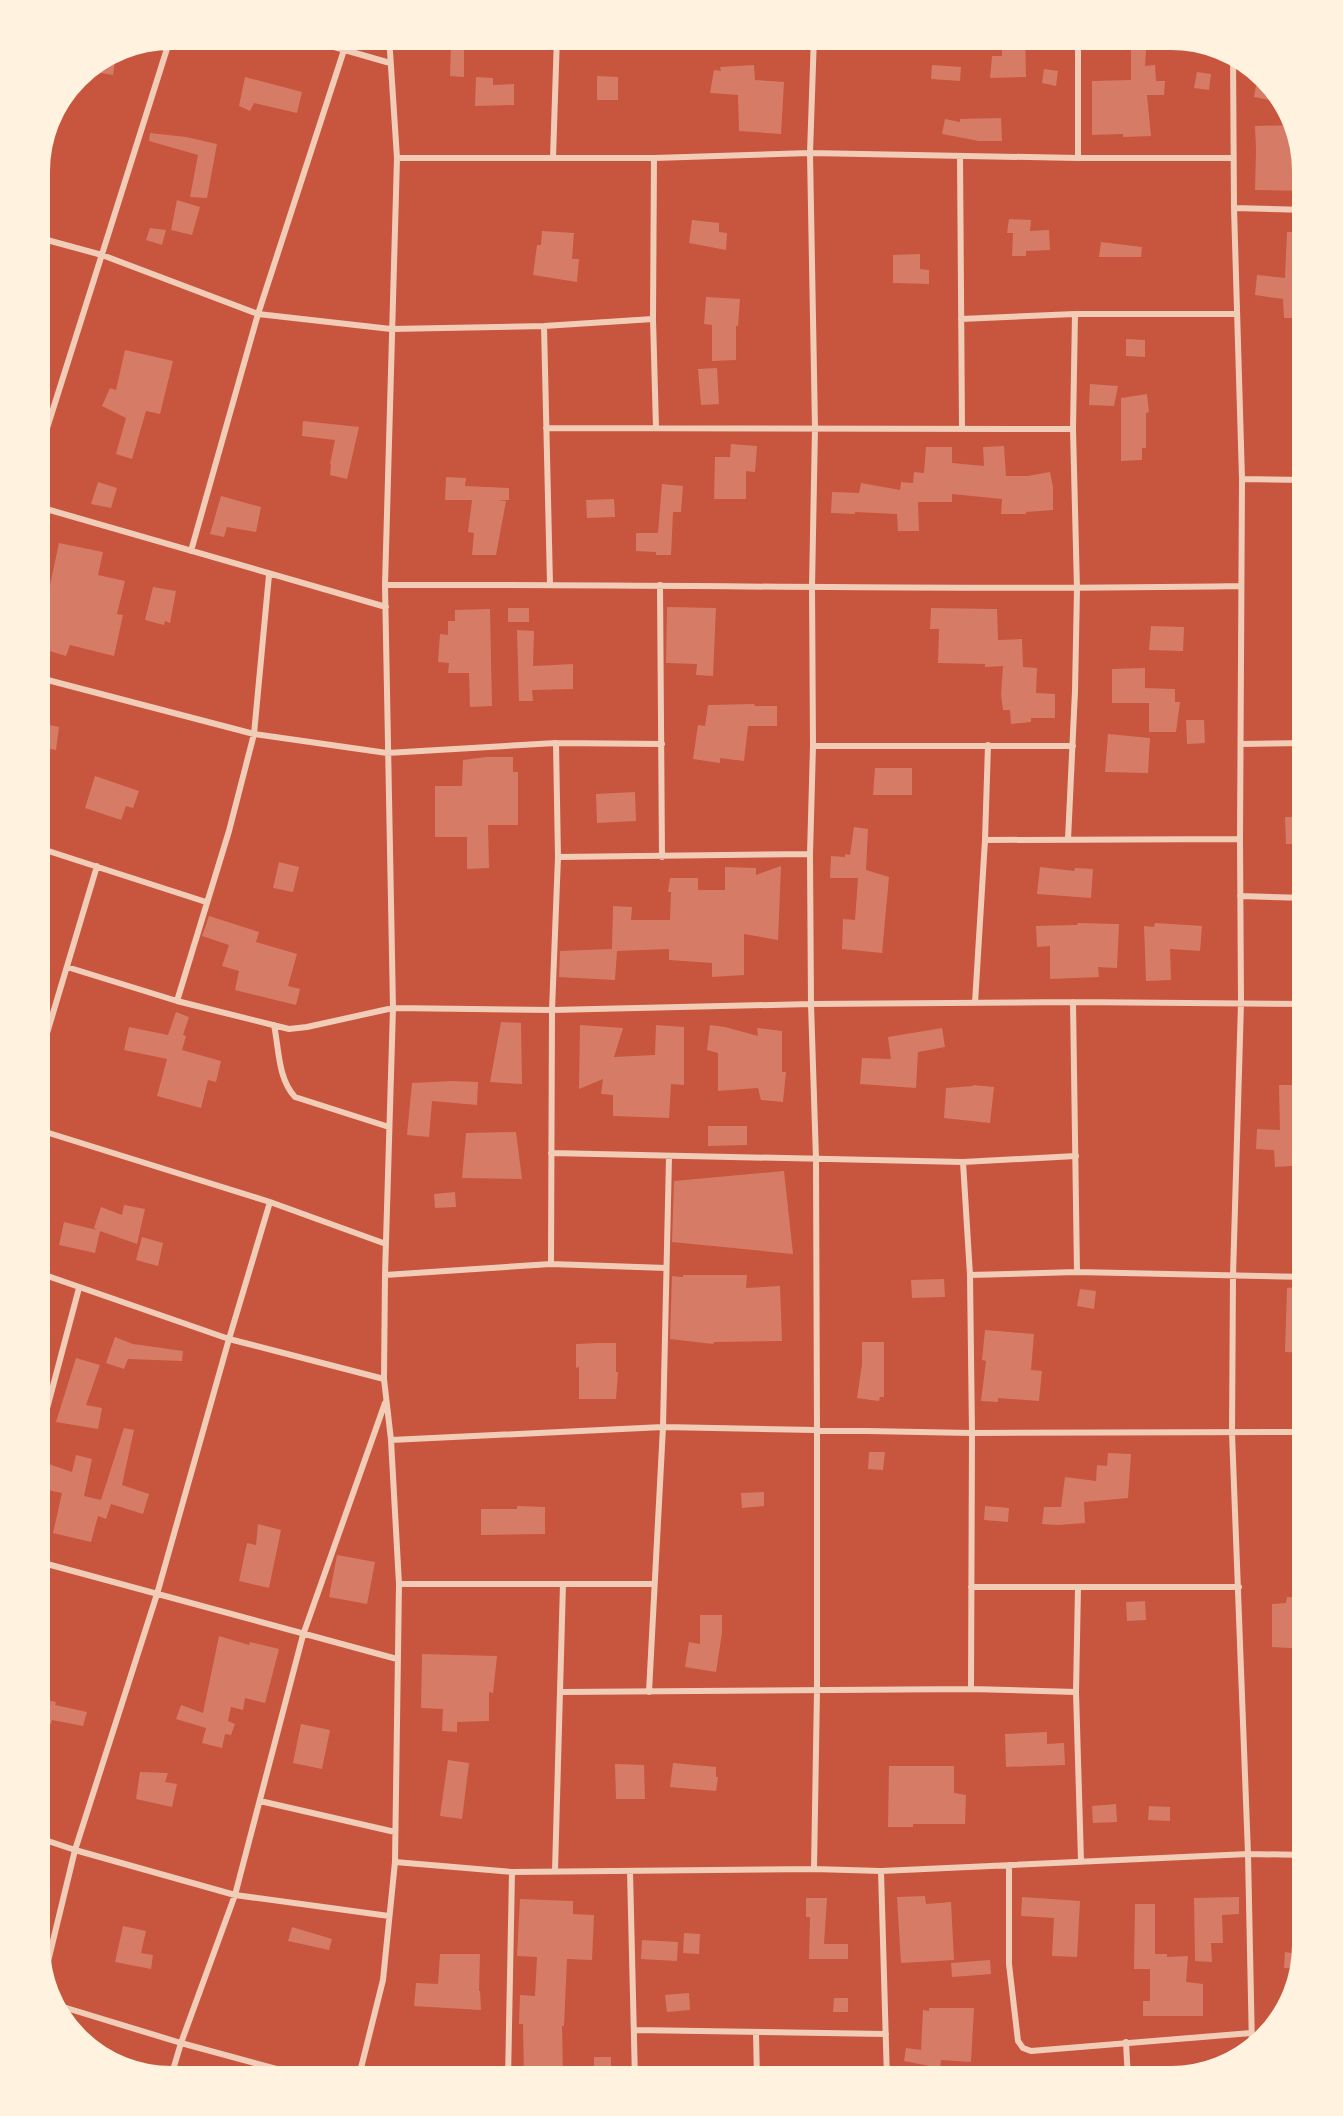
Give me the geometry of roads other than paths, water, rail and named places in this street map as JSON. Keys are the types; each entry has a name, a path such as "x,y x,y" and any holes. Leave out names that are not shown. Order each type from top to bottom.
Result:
{"street":[{"path":"331,46 390,63"},
{"path":"361,2069 383,1980 395,1862 399,1584 391,1440 384,1379 393,1008 385,585 397,158 389,46"},
{"path":"553,158 557,46"},
{"path":"47,429 168,47"},
{"path":"814,47 810,153 815,428 810,854 811,1004 816,1159 817,1691 814,1869"},
{"path":"1077,158 1078,47"},
{"path":"190,551 258,314 344,50"},
{"path":"1234,63 1233,158 1242,479 1241,1003 1233,1276 1232,1433 1248,1854 1251,2040"},
{"path":"397,158 654,158 810,153 1077,158 1233,158"},
{"path":"960,156 962,428"},
{"path":"654,158 653,319 656,428"},
{"path":"1234,208 1296,210"},
{"path":"47,240 102,255 258,314 391,328 544,326 653,319"},
{"path":"961,319 1075,314 1237,315"},
{"path":"1068,840 1077,589 1073,429 1075,314"},
{"path":"544,326 550,584"},
{"path":"546,428 1073,429"},
{"path":"1242,479 1296,480"},
{"path":"47,510 386,607"},
{"path":"177,1001 229,831 254,734 269,574"},
{"path":"385,585 550,584 1077,589 1240,586"},
{"path":"660,585 662,857"},
{"path":"47,680 254,734 387,753 556,743 662,744"},
{"path":"551,1264 552,1010 558,856 556,743"},
{"path":"1241,744 1296,743"},
{"path":"975,1003 988,745"},
{"path":"813,746 1073,746"},
{"path":"985,840 1240,839"},
{"path":"47,850 206,902"},
{"path":"558,856 662,857 810,854"},
{"path":"47,1035 97,866"},
{"path":"1240,896 1296,898"},
{"path":"67,967 177,1001 289,1029 308,1027 393,1008 552,1010 811,1004 1073,1002 1296,1004"},
{"path":"1073,1002 1077,1272"},
{"path":"274,1025 284,1078 288,1090 295,1097 390,1127"},
{"path":"46,1132 270,1203 386,1244"},
{"path":"551,1154 963,1162 1076,1156"},
{"path":"649,1692 663,1427 669,1157"},
{"path":"963,1162 970,1275 971,1689"},
{"path":"48,1961 75,1850 157,1594 270,1203"},
{"path":"385,1275 551,1264 666,1268"},
{"path":"970,1275 1077,1272 1296,1277"},
{"path":"46,1276 229,1339 384,1379"},
{"path":"46,1408 79,1288"},
{"path":"173,2069 235,1895 303,1635 387,1400"},
{"path":"391,1440 663,1427 972,1433 1296,1432"},
{"path":"46,1564 397,1659"},
{"path":"399,1584 654,1584"},
{"path":"555,1871 563,1584"},
{"path":"971,1587 1239,1587"},
{"path":"1078,1587 1076,1692 1081,1861"},
{"path":"561,1692 971,1689 1076,1692"},
{"path":"260,1801 395,1832"},
{"path":"46,1840 235,1895 389,1916"},
{"path":"395,1862 512,1872 814,1869 881,1871 1248,1854 1296,1855"},
{"path":"1010,1865 1009,1964 1018,2041 1023,2048 1031,2051 1251,2033"},
{"path":"630,1871 635,2069"},
{"path":"881,1871 887,2070"},
{"path":"508,2069 512,1872"},
{"path":"64,2007 277,2069"},
{"path":"634,2030 886,2034"},
{"path":"756,2032 757,2070"},
{"path":"1126,2042 1127,2070"}]}
